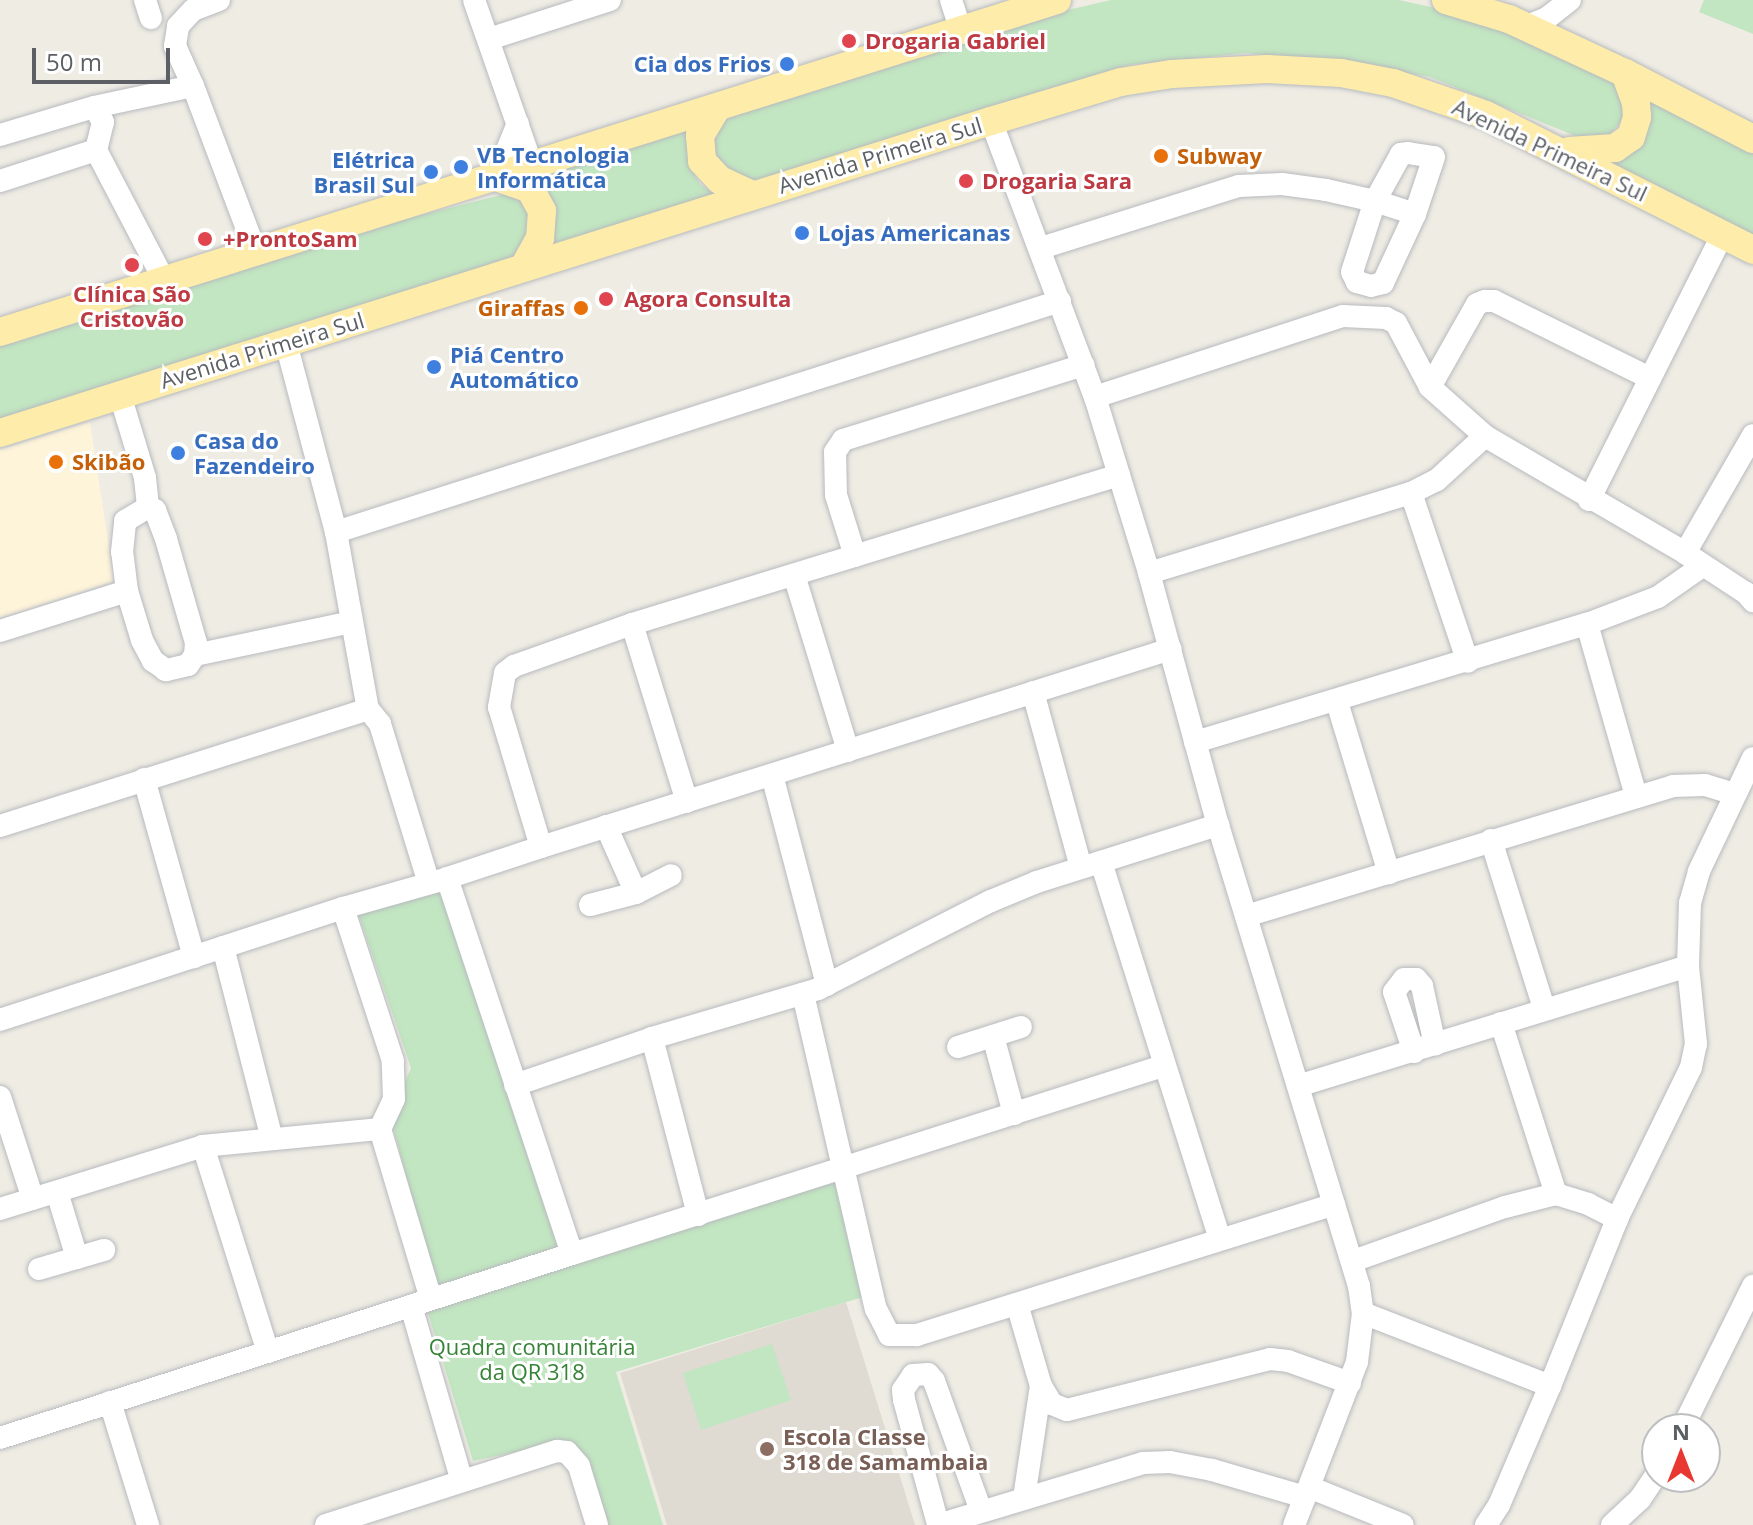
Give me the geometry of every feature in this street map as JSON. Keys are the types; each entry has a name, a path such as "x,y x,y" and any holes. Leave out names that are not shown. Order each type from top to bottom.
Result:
{"main road":[{"path":"0,332 1057,0"},
{"path":"1446,0 1525,27 1625,73 1753,139"},
{"name":"Avenida Primeira Sul","path":"0,433 991,121 1121,82 1172,74 1231,69 1341,73 1431,95 1486,115 1564,151 1753,250"},
{"path":"1564,151 1615,148 1631,137 1637,117 1636,103 1625,73"},
{"path":"716,109 700,136 702,161 720,180 752,195"},
{"path":"496,177 530,189 542,211 540,238 524,267"}],"street":[{"path":"219,0 193,10 178,26 175,46 256,253"},
{"path":"474,0 532,166"},
{"path":"489,39 610,0"},
{"path":"951,0 960,28"},
{"path":"1525,27 1547,18 1570,1 1576,51"},
{"path":"0,135 94,107 193,86"},
{"path":"94,107 103,122 96,150 164,280"},
{"path":"991,121 1095,397 1171,649 1218,825 1353,1261 1363,1313 1357,1362 1294,1525"},
{"path":"496,177 518,123"},
{"path":"0,181 96,150"},
{"path":"1401,154 1434,157 1415,214 1383,283 1371,286 1357,282 1352,272 1375,201 1401,154"},
{"path":"1041,248 1239,186 1282,184 1375,201 1415,214"},
{"path":"1589,500 1722,235"},
{"path":"336,532 1060,301"},
{"path":"1430,387 1477,304 1485,301 1494,301 1650,378"},
{"path":"1095,397 1343,316 1374,315 1396,323 1430,387 1485,436 1693,560 1746,593 1753,601"},
{"path":"286,343 336,532 368,709 380,724 515,1085 572,1254"},
{"path":"855,556 836,495 835,452 843,440 1084,365"},
{"path":"120,395 142,464 148,507"},
{"path":"1195,742 1468,662 1587,624 1658,597 1693,560 1753,435"},
{"path":"1149,573 1411,493 1437,480 1485,436"},
{"path":"541,847 499,707 505,673 525,660 632,624 1119,475"},
{"path":"1411,493 1468,662"},
{"path":"148,507 155,510 166,539 196,643 195,655 188,665 166,670 153,661 142,640 127,591 123,531 131,515 148,507"},
{"path":"794,575 848,751"},
{"path":"0,631 127,591"},
{"path":"195,655 352,622"},
{"path":"632,624 687,802"},
{"path":"1587,624 1636,796"},
{"path":"0,1020 343,908 438,881 1171,649"},
{"path":"1033,692 1220,1239"},
{"path":"1337,702 1389,873"},
{"path":"0,826 368,709"},
{"path":"1486,1525 1499,1505 1550,1386 1617,1219 1691,1067 1696,1044 1688,966 1690,903 1699,871 1753,758"},
{"path":"772,775 827,985"},
{"path":"144,779 194,957"},
{"path":"1246,916 1673,786 1705,785 1735,794"},
{"path":"515,1085 652,1038 803,994 827,985 991,901 1218,825"},
{"path":"606,826 636,893"},
{"path":"1491,840 1544,1008"},
{"path":"590,905 636,893 671,875"},
{"path":"343,908 393,1061 394,1099 380,1129 462,1481"},
{"path":"223,947 272,1139"},
{"path":"1301,1085 1688,966"},
{"path":"803,994 876,1309 889,1335 917,1335 1334,1204"},
{"path":"1501,1023 1556,1194"},
{"path":"958,1047 1021,1027"},
{"path":"993,1036 1014,1114"},
{"path":"652,1038 698,1215"},
{"path":"0,1438 1163,1066"},
{"path":"0,1097 33,1199"},
{"path":"0,1209 203,1146 380,1129"},
{"path":"203,1146 268,1352"},
{"path":"57,1192 77,1258"},
{"path":"1353,1261 1505,1207 1556,1194 1588,1204 1617,1219"},
{"path":"39,1269 104,1250"},
{"path":"1690,1413 1753,1286"},
{"path":"1017,1304 1041,1386 1052,1404 1067,1410 1270,1359 1288,1361 1350,1383"},
{"path":"1363,1313 1550,1386"},
{"path":"981,1511 934,1381 928,1374 913,1375 903,1390 904,1400 938,1524 981,1511 1024,1498 1110,1470 1170,1462 1307,1492 1403,1525"},
{"path":"1024,1498 1041,1386"},
{"path":"110,1402 148,1525"},
{"path":"326,1525 545,1453 567,1452 579,1466 597,1525"},
{"path":"1612,1525 1644,1493"}],"shaded area":[{"path":"90,422 114,581 0,618 0,450"},
{"name":"Escola Classe 318 de Samambaia","path":"846,1302 915,1525 667,1525 620,1373"}],"green space":[{"path":"1111,0 1399,0 1467,15 1616,84 1626,117 1609,135 1583,139 1430,77 1346,63 1246,53 1129,65 743,187 710,163 713,128 731,117 973,32"},
{"path":"1704,0 1753,0 1753,34 1699,12"},
{"path":"1645,95 1753,152 1753,237 1604,162"},
{"path":"696,122 691,169 700,184 718,197 540,255 554,226 543,181 535,176"},
{"path":"513,192 527,196 538,228 514,259 0,421 0,334 164,280"},
{"path":"444,881 566,1252 436,1289 390,1115 411,1068 356,907"},
{"name":"Quadra comunitária da QR 318","path":"846,1162 876,1293 616,1372 663,1525 605,1525 585,1455 568,1441 473,1461 425,1303"},
{"path":"772,1344 791,1400 701,1430 683,1373"}],"place":[{"name":"Drogaria Gabriel","path":"849,41"},
{"name":"Cia dos Frios","path":"787,64"},
{"name":"Subway","path":"1161,156"},
{"name":"VB Tecnologia Informática","path":"461,167"},
{"name":"Elétrica Brasil Sul","path":"431,172"},
{"name":"Drogaria Sara","path":"966,181"},
{"name":"Lojas Americanas","path":"802,233"},
{"name":"+ProntoSam","path":"205,239"},
{"name":"Clínica São Cristovão","path":"132,265"},
{"name":"Agora Consulta","path":"606,299"},
{"name":"Giraffas","path":"581,308"},
{"name":"Piá Centro Automático","path":"434,367"},
{"name":"Casa do Fazendeiro","path":"178,453"},
{"name":"Skibão","path":"56,462"},
{"name":"Escola Classe 318 de Samambaia","path":"767,1449"}]}
